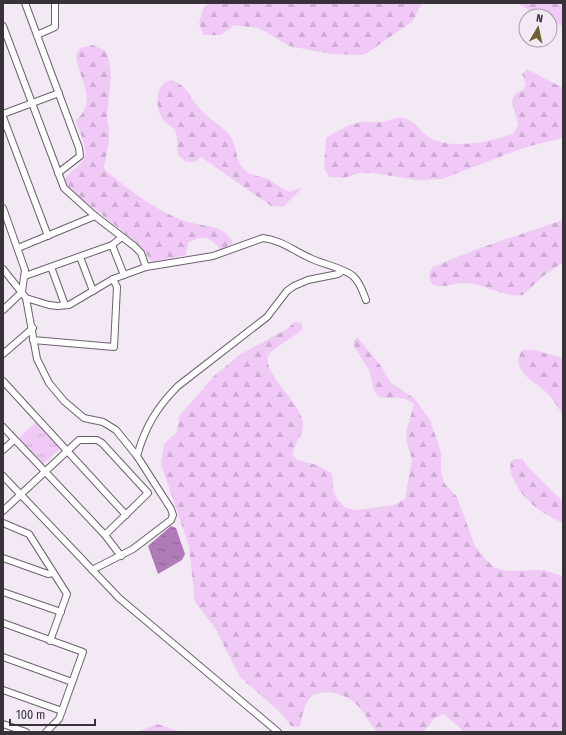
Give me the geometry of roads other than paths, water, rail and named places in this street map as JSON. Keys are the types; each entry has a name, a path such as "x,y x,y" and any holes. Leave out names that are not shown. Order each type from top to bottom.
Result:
{"street":[{"path":"25,3 79,148 80,156 58,172"},
{"path":"37,35 55,27 55,3"},
{"path":"3,26 64,188 95,216 134,246 141,253 146,267"},
{"path":"3,114 59,93"},
{"path":"3,117 48,236"},
{"path":"3,208 26,270 24,295 33,328 33,340 37,359 46,377 64,401 84,418 103,422 116,430 137,456 166,499 173,515 171,520 145,542 92,570"},
{"path":"18,248 95,216"},
{"path":"25,276 112,245 122,237"},
{"path":"3,268 24,295 49,305 65,306 114,279 146,267 213,256 263,238 271,239 310,258 353,276 360,285 366,300"},
{"path":"112,245 124,275"},
{"path":"80,257 93,291"},
{"path":"51,267 65,306"},
{"path":"137,456 146,426 167,396 178,386 267,317 287,291 294,286 308,280 338,274 342,271"},
{"path":"33,340 114,347 117,287 114,279"},
{"path":"3,310 24,295"},
{"path":"3,354 33,328"},
{"path":"3,381 126,515"},
{"path":"3,427 105,535 121,556"},
{"path":"3,450 14,440"},
{"path":"3,511 79,440 97,440 102,443 148,493 105,535"},
{"path":"3,476 119,598 278,732"},
{"path":"3,523 29,534 67,594 50,641"},
{"path":"3,558 48,574 53,574"},
{"path":"3,592 61,612"},
{"path":"3,623 83,652 59,719 46,732"},
{"path":"3,657 72,682"},
{"path":"3,690 62,711"},
{"path":"3,724 26,732"}],"water":[{"path":"171,526 176,528 185,554 182,560 158,574 148,546"}]}
